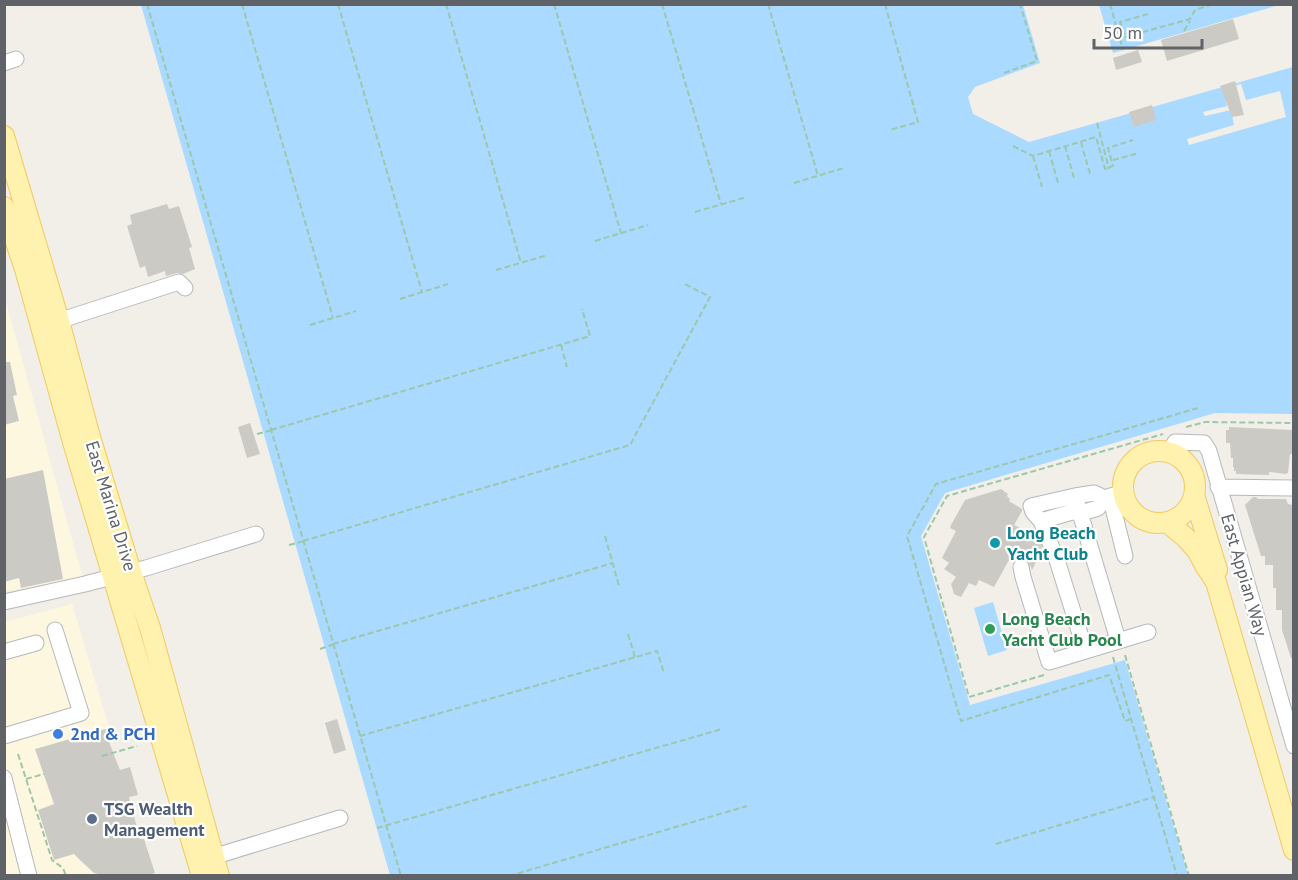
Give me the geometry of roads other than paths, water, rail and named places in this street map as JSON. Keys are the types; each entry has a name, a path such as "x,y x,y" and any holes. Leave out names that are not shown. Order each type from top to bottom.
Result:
{"main road":[{"name":"East Marina Drive","path":"4,136 50,323"},
{"name":"East Marina Drive","path":"4,207 25,269 50,323 90,437 122,574 150,628 204,864 219,876"},
{"path":"1160,450 1181,458 1190,468 1194,481 1194,495 1186,511 1175,519 1167,522 1153,522 1140,518 1112,495 1122,483 1124,474 1134,459 1150,451 1160,450"},
{"name":"East Appian Way","path":"1194,495 1217,568 1216,582"},
{"name":"East Appian Way","path":"1167,522 1197,550 1216,582 1293,850"}],"street":[{"path":"50,323 179,282 186,288"},
{"name":"East Appian Way","path":"1169,452 1175,442 1204,443 1209,451 1218,487 1286,699 1293,747"},
{"path":"1218,487 1293,488"},
{"path":"1085,650 1057,560 1041,521 1031,506 1075,496 1112,495"},
{"path":"1041,521 1072,512 1081,513 1098,508 1112,495"},
{"path":"1112,495 1125,556"},
{"path":"1075,496 1118,640"},
{"path":"1036,541 1041,521"},
{"path":"4,602 85,584 256,534"},
{"path":"1022,567 1049,662 1148,632"},
{"path":"4,736 81,713 55,630"},
{"path":"4,652 36,643"},
{"path":"5,783 29,876"},
{"path":"204,864 340,818"}],"water":[{"path":"1099,4 1279,5 1113,53"},
{"path":"141,5 1023,5 1040,63 975,87 968,97 973,114 1029,142 1293,67 1293,414 1215,413 945,493 921,536 970,705 1125,660 1188,875 390,875"},
{"name":"Long Beach Yacht Club Pool","path":"993,602 1007,650 988,656 974,608"}],"tunnel":[{"path":"1021,567 1036,541"}],"place":[{"name":"Long Beach Yacht Club","path":"995,543"},
{"name":"Long Beach Yacht Club Pool","path":"990,629"},
{"name":"2nd & PCH","path":"58,734"},
{"name":"TSG Wealth Management","path":"92,819"}]}
